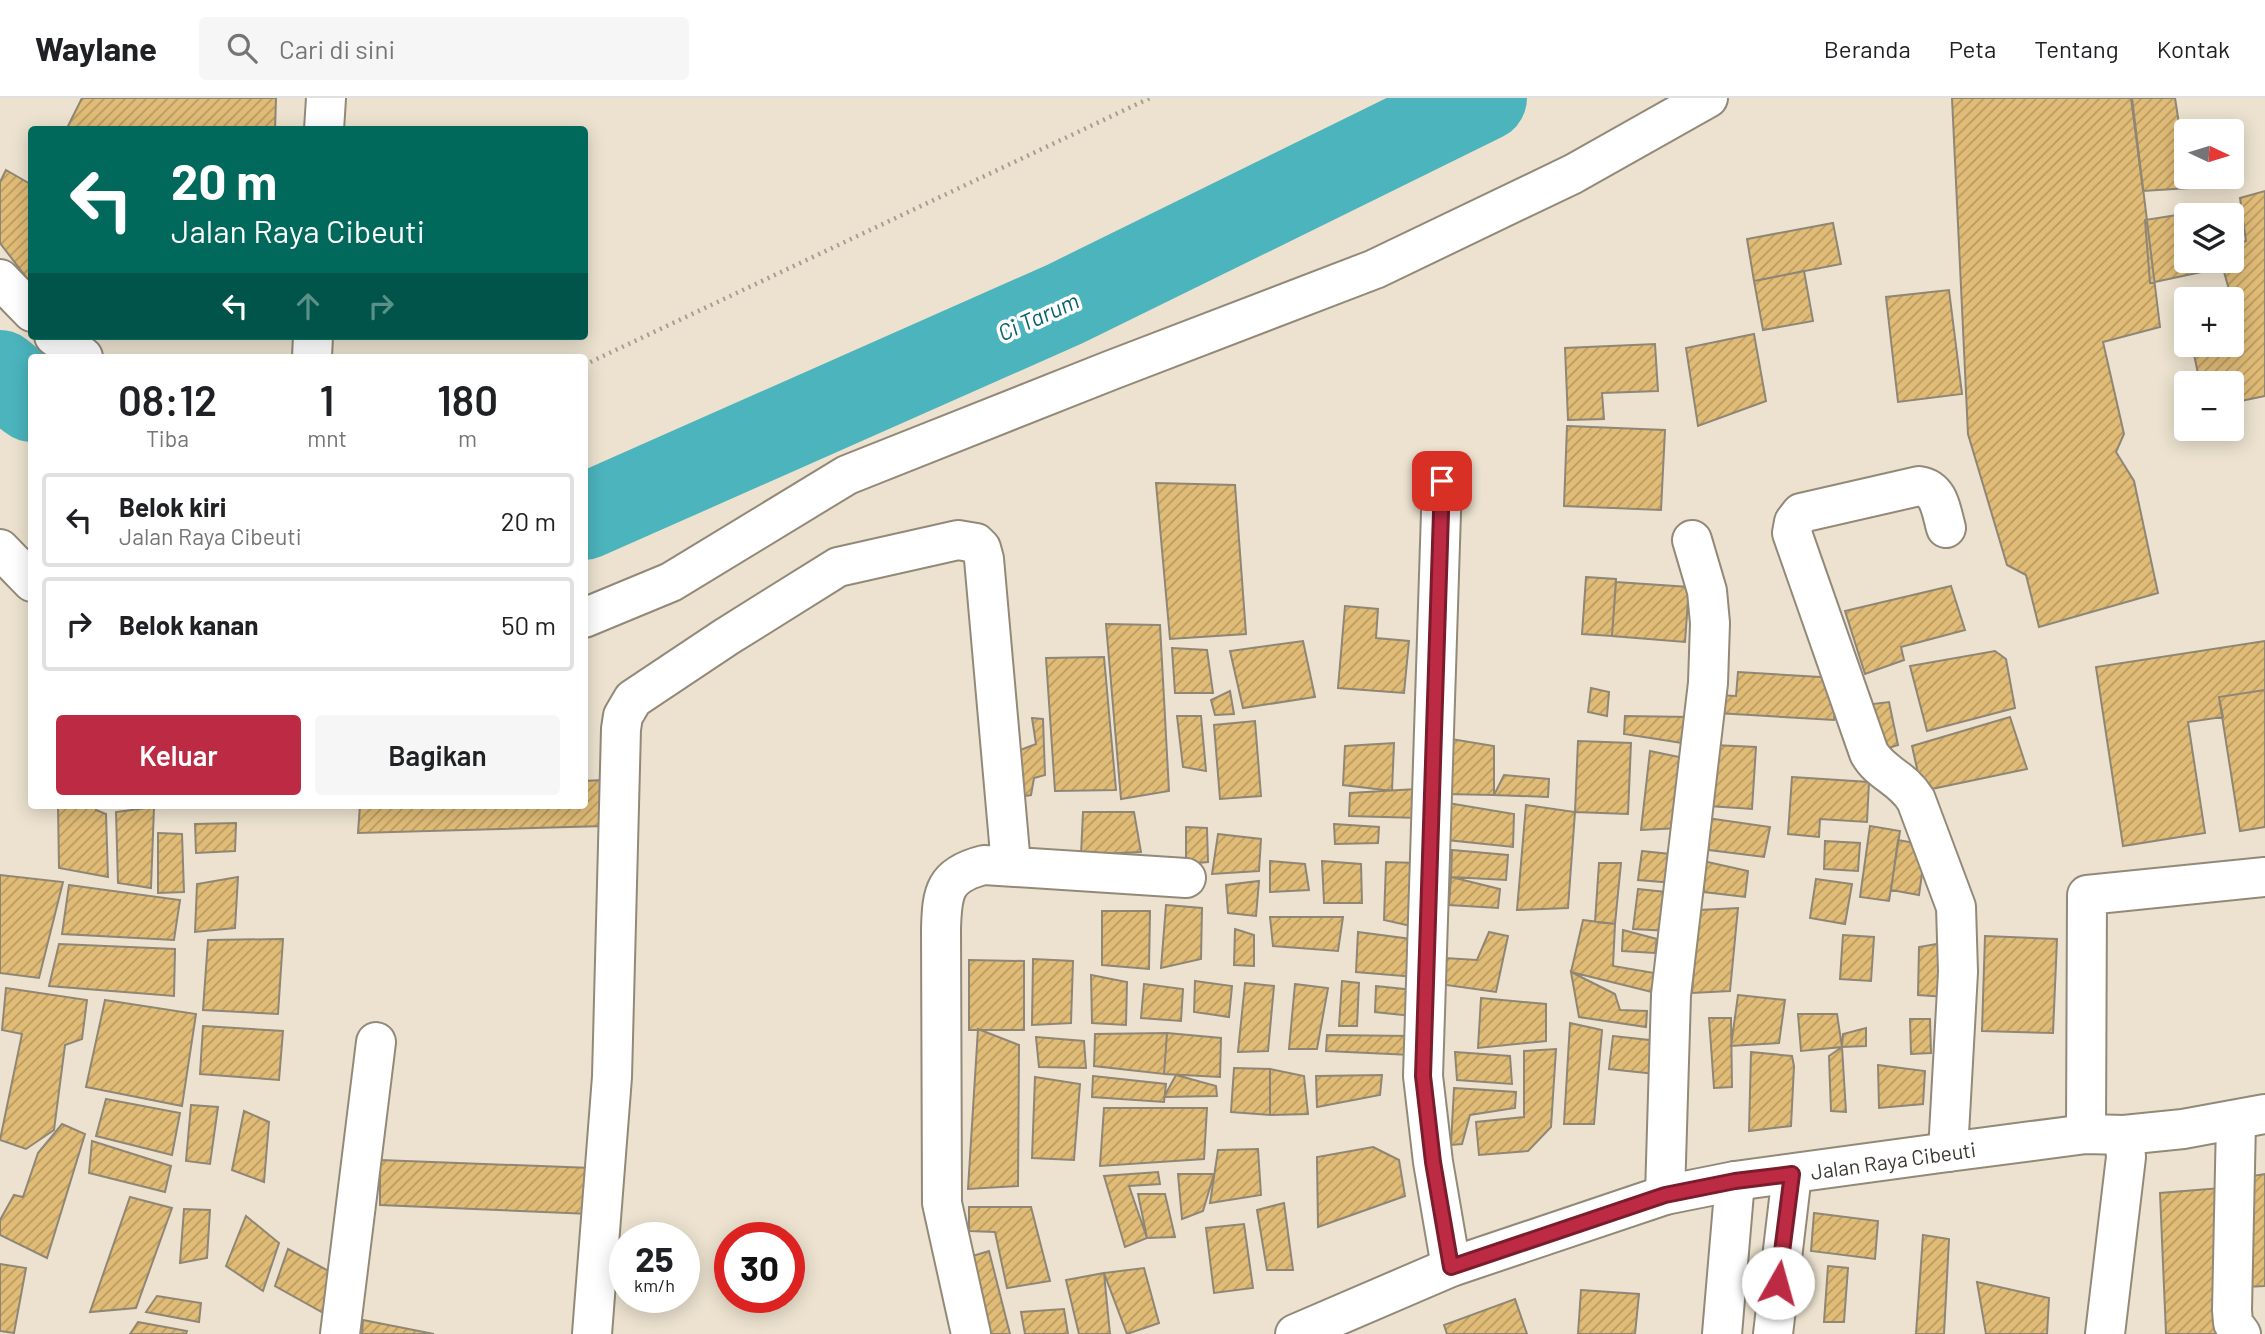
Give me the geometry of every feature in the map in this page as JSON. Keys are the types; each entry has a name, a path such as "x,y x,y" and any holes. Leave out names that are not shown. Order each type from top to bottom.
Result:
{"street":[{"path":"324,126 326,98"},
{"path":"588,616 671,582 847,475 1375,269 1573,174 1708,98"},
{"path":"0,279 28,308"},
{"path":"60,340 79,354"},
{"path":"1442,481 1423,1076 1433,1162 1451,1267"},
{"path":"1946,528 1935,494 1931,489 1919,486 1801,513 1794,522 1792,533 1869,753 1875,763 1898,777 1916,800 1956,907 1958,972 1948,1152"},
{"path":"592,1334 612,1077 621,729 623,716 633,699 838,567 931,544 958,540 976,543 985,559 1011,865"},
{"path":"1665,1195 1671,995 1709,682 1710,623 1707,591 1692,540"},
{"path":"0,549 28,578"},
{"path":"971,1334 942,1203 942,903 954,877 966,870 1011,865 1186,878"},
{"path":"2086,1134 2087,895 2265,877"},
{"path":"340,1334 376,1042"},
{"path":"2241,1334 2233,1323 2232,1310 2250,1117"},
{"name":"Jalan Raya Cibeuti","path":"1295,1334 1451,1267 1665,1195 1735,1181 1948,1152 2086,1134 2124,1135 2250,1117"},
{"path":"2105,1334 2126,1157 2124,1135"},
{"path":"1773,1334 1792,1174"},
{"path":"1722,1334 1735,1181"}],"path":[{"path":"588,363 1150,98"}],"building":[{"path":"82,98 276,98 275,126 68,126"},
{"path":"1952,98 2132,98 2160,327 2103,342 2124,434 2116,452 2134,481 2158,593 2039,627 2026,575 2007,565 1968,434"},
{"path":"2131,98 2175,98 2178,119 2174,119 2174,189 2143,191"},
{"path":"6,170 28,183 28,280 0,243 0,182"},
{"path":"2265,191 2265,396 2244,400 2244,371 2197,371 2195,357 2244,357 2244,287 2228,287 2224,273 2244,273 2244,203 2241,203 2240,198"},
{"path":"2174,215 2174,273 2197,273 2150,283 2145,220"},
{"path":"1833,223 1841,264 1754,281 1747,239"},
{"path":"1804,271 1813,321 1763,330 1754,281"},
{"path":"1949,290 1962,394 1898,402 1886,297"},
{"path":"1754,334 1766,401 1698,426 1686,348"},
{"path":"1655,344 1658,391 1602,393 1604,419 1568,420 1565,348"},
{"path":"1567,426 1665,430 1661,510 1564,506"},
{"path":"1156,483 1235,485 1246,634 1170,639"},
{"path":"1586,577 1616,579 1612,636 1582,634"},
{"path":"1616,582 1689,587 1685,642 1612,636"},
{"path":"1951,586 1965,630 1901,647 1904,660 1865,674 1845,611"},
{"path":"1345,606 1378,609 1376,638 1409,641 1404,693 1338,688"},
{"path":"1106,624 1160,625 1169,791 1121,799"},
{"path":"1303,641 1315,697 1243,708 1230,651"},
{"path":"2265,641 2265,690 2219,697 2223,717 2188,722 2205,833 2123,846 2096,667"},
{"path":"1172,648 1207,650 1213,693 1175,693"},
{"path":"1995,651 2006,659 2015,708 1927,731 1910,666"},
{"path":"1104,657 1116,790 1055,791 1046,658"},
{"path":"1738,672 1837,678 1834,720 1717,713 1718,695 1736,696"},
{"path":"1591,688 1609,692 1607,716 1588,712"},
{"path":"2265,690 2265,827 2240,831 2219,697"},
{"path":"1230,691 1234,714 1215,715 1211,700"},
{"path":"1889,702 1898,745 1882,750 1864,705"},
{"path":"1177,716 1201,716 1206,771 1183,767"},
{"path":"1625,716 1692,717 1689,744 1624,734"},
{"path":"2010,717 2027,769 1922,791 1912,746"},
{"path":"1032,718 1043,719 1045,775 1034,778 1031,795 1018,797 1015,752 1036,744"},
{"path":"1255,721 1261,796 1220,799 1214,725"},
{"path":"1445,738 1494,746 1494,795 1442,794"},
{"path":"1578,741 1631,743 1628,814 1575,812"},
{"path":"1394,743 1392,791 1343,785 1345,746"},
{"path":"1713,745 1756,747 1752,809 1709,806"},
{"path":"1650,751 1684,758 1680,828 1641,830"},
{"path":"1504,775 1549,779 1548,797 1494,795"},
{"path":"1792,777 1869,782 1867,822 1820,819 1819,837 1788,834"},
{"path":"602,780 604,826 358,833 360,809 588,809 588,781"},
{"path":"1416,789 1419,818 1349,816 1350,793"},
{"path":"1448,803 1514,814 1513,847 1447,840"},
{"path":"1526,805 1575,812 1568,908 1517,910"},
{"path":"58,809 96,809 106,814 108,877 59,868"},
{"path":"154,809 151,888 118,883 116,812"},
{"path":"1083,812 1134,812 1141,852 1081,855"},
{"path":"1707,818 1770,827 1764,857 1709,850"},
{"path":"236,823 235,851 196,853 195,824"},
{"path":"1334,824 1379,827 1378,843 1335,844"},
{"path":"1870,826 1900,831 1889,901 1860,897"},
{"path":"1186,827 1207,828 1208,862 1186,864"},
{"path":"158,833 182,834 184,892 158,893"},
{"path":"1218,834 1261,839 1259,871 1212,874"},
{"path":"1898,840 1926,845 1919,895 1891,890"},
{"path":"1825,841 1860,843 1858,871 1824,869"},
{"path":"1452,850 1508,855 1506,880 1451,877"},
{"path":"1642,851 1679,855 1674,883 1638,880"},
{"path":"1270,861 1305,864 1309,890 1270,892"},
{"path":"1322,861 1361,864 1362,903 1324,903"},
{"path":"1703,861 1748,871 1745,897 1704,892"},
{"path":"1386,862 1417,863 1411,926 1384,920"},
{"path":"1599,863 1621,863 1615,924 1595,922"},
{"path":"0,875 63,882 39,978 0,973"},
{"path":"238,877 235,928 195,932 197,884"},
{"path":"1451,877 1500,889 1498,908 1449,905"},
{"path":"1816,879 1852,884 1845,924 1810,918"},
{"path":"1259,881 1256,916 1228,913 1226,885"},
{"path":"69,885 180,900 174,940 62,934"},
{"path":"1638,889 1675,893 1670,931 1633,929"},
{"path":"1166,905 1202,908 1201,959 1161,968"},
{"path":"1738,908 1730,991 1692,993 1699,910"},
{"path":"1102,911 1150,911 1149,969 1102,965"},
{"path":"1270,917 1343,917 1338,951 1273,946"},
{"path":"1583,920 1615,924 1613,966 1660,974 1656,993 1571,972"},
{"path":"1235,929 1254,935 1254,966 1234,965"},
{"path":"1623,930 1657,939 1655,953 1622,951"},
{"path":"1358,932 1411,939 1415,977 1356,972"},
{"path":"1489,932 1508,936 1496,992 1439,984 1445,958 1477,960"},
{"path":"1843,935 1874,937 1871,981 1840,979"},
{"path":"1985,936 2057,939 2053,1033 1982,1031"},
{"path":"283,939 278,1014 203,1010 208,940"},
{"path":"1948,942 1946,997 1918,995 1919,947"},
{"path":"59,944 175,949 174,996 49,986"},
{"path":"1033,959 1073,961 1071,1023 1032,1025"},
{"path":"969,960 1024,961 1024,1030 969,1030"},
{"path":"1571,972 1615,994 1620,1010 1647,1011 1646,1027 1579,1017"},
{"path":"1091,975 1127,982 1126,1025 1092,1023"},
{"path":"1195,981 1232,986 1229,1017 1194,1012"},
{"path":"1342,981 1359,983 1357,1026 1339,1026"},
{"path":"1245,983 1274,986 1268,1051 1238,1052"},
{"path":"1144,984 1183,989 1181,1021 1141,1018"},
{"path":"1295,984 1328,988 1317,1049 1289,1049"},
{"path":"1376,986 1413,990 1412,1016 1375,1012"},
{"path":"6,988 87,1000 82,1039 65,1045 54,1130 26,1149 0,1140 22,1034 2,1030"},
{"path":"1738,995 1785,1000 1779,1043 1731,1046"},
{"path":"1481,998 1546,1004 1546,1041 1478,1048"},
{"path":"105,1000 196,1014 182,1106 86,1087"},
{"path":"1798,1014 1837,1014 1842,1047 1801,1051"},
{"path":"1709,1018 1731,1018 1732,1087 1714,1088"},
{"path":"1910,1019 1930,1019 1931,1053 1911,1054"},
{"path":"1570,1023 1602,1030 1594,1124 1564,1124"},
{"path":"203,1026 283,1031 279,1080 200,1074"},
{"path":"1866,1028 1866,1046 1842,1047 1843,1034"},
{"path":"978,1029 1019,1045 1018,1186 968,1189"},
{"path":"1167,1033 1221,1038 1220,1077 1164,1074"},
{"path":"1167,1033 1164,1074 1094,1066 1095,1034"},
{"path":"1327,1035 1413,1036 1411,1055 1326,1051"},
{"path":"1613,1036 1658,1041 1655,1074 1609,1069"},
{"path":"1036,1037 1084,1041 1086,1068 1039,1067"},
{"path":"1842,1047 1846,1112 1831,1111 1829,1056"},
{"path":"1556,1049 1551,1127 1528,1151 1479,1155 1476,1122 1524,1117 1524,1051"},
{"path":"1455,1052 1510,1056 1512,1084 1457,1080"},
{"path":"1751,1052 1792,1056 1794,1066 1791,1126 1749,1131"},
{"path":"1878,1065 1925,1071 1923,1104 1879,1108"},
{"path":"1234,1068 1270,1069 1270,1115 1231,1112"},
{"path":"1270,1069 1304,1076 1308,1114 1270,1115"},
{"path":"1176,1075 1216,1086 1217,1096 1164,1097"},
{"path":"1382,1075 1380,1095 1317,1107 1316,1076"},
{"path":"1093,1076 1166,1084 1164,1102 1092,1097"},
{"path":"1035,1077 1080,1084 1074,1160 1032,1158"},
{"path":"1454,1088 1516,1092 1515,1108 1470,1115 1462,1144 1451,1145"},
{"path":"106,1099 180,1113 172,1155 96,1136"},
{"path":"191,1105 218,1107 210,1164 186,1161"},
{"path":"1104,1108 1207,1108 1204,1159 1100,1166"},
{"path":"244,1111 269,1122 264,1182 232,1170"},
{"path":"62,1124 85,1134 47,1258 0,1235 0,1220 14,1195 23,1197 38,1153"},
{"path":"92,1141 171,1166 165,1192 89,1173"},
{"path":"1373,1147 1399,1160 1405,1196 1318,1227 1317,1157"},
{"path":"1258,1149 1261,1195 1210,1203 1218,1150"},
{"path":"380,1160 592,1168 590,1214 380,1205"},
{"path":"1158,1172 1160,1184 1129,1186 1147,1238 1125,1247 1104,1176"},
{"path":"1178,1174 1214,1174 1203,1211 1182,1219"},
{"path":"2265,1174 2265,1286 2246,1287 2240,1178"},
{"path":"2221,1188 2229,1334 2166,1334 2160,1193"},
{"path":"1138,1194 1165,1194 1175,1237 1147,1238"},
{"path":"130,1197 172,1208 136,1308 90,1312"},
{"path":"1284,1203 1293,1270 1267,1270 1257,1210"},
{"path":"969,1207 1031,1207 1050,1281 1007,1288 995,1232 969,1231"},
{"path":"184,1209 210,1210 207,1258 180,1263"},
{"path":"1814,1213 1878,1221 1875,1259 1811,1251"},
{"path":"246,1216 279,1243 263,1291 226,1266"},
{"path":"1244,1224 1253,1288 1214,1293 1206,1228"},
{"path":"1923,1235 1949,1239 1944,1334 1916,1334"},
{"path":"288,1249 336,1275 327,1315 275,1286"},
{"path":"989,1251 1010,1334 982,1334 966,1258"},
{"path":"0,1264 26,1268 14,1333 0,1331"},
{"path":"1828,1266 1848,1268 1844,1322 1824,1322"},
{"path":"1144,1268 1159,1323 1127,1334 1104,1273"},
{"path":"1104,1273 1110,1334 1079,1334 1066,1280"},
{"path":"1977,1282 2049,1298 2047,1334 1986,1334"},
{"path":"1581,1290 1639,1294 1635,1334 1578,1334"},
{"path":"157,1296 201,1303 199,1322 146,1312"},
{"path":"1515,1299 1527,1334 1447,1334 1444,1325"},
{"path":"1064,1309 1068,1334 1025,1334 1021,1312"},
{"path":"363,1320 434,1334 362,1334"},
{"path":"138,1322 187,1331 186,1334 130,1334"}],"waterway":[{"name":"Ci Tarum","path":"588,515 1065,304 1484,98"},
{"name":"Ci Tarum","path":"0,373 28,396"}],"route":[{"path":"1442,481 1423,1076 1433,1162 1451,1267 1665,1195 1735,1181 1792,1174 1778,1283"}]}
